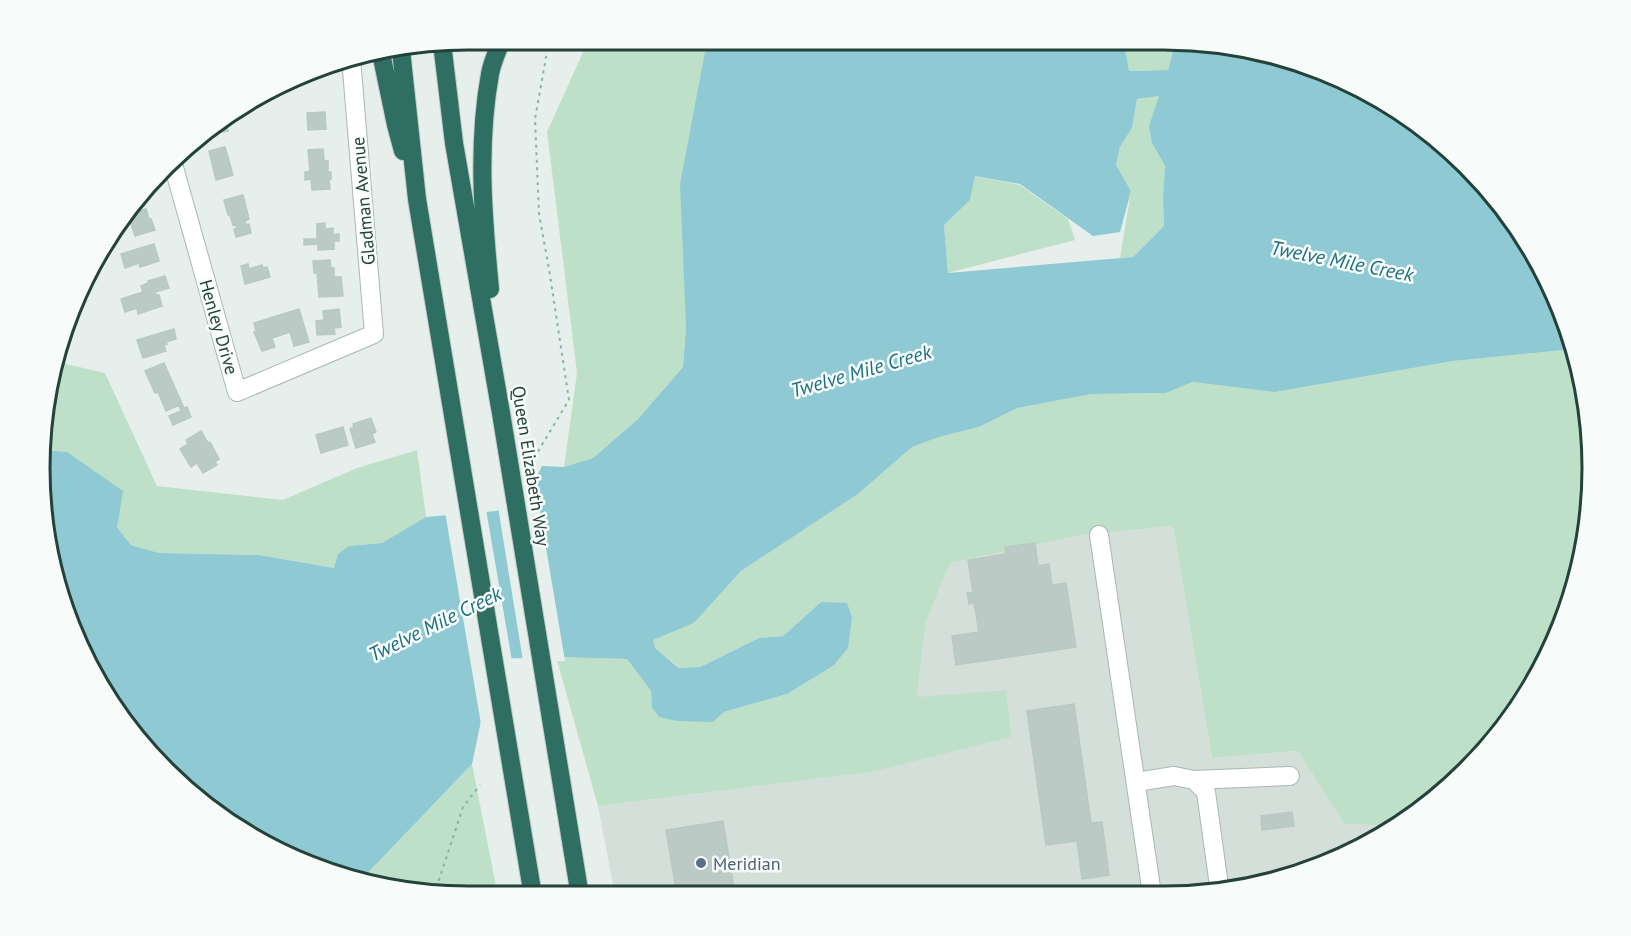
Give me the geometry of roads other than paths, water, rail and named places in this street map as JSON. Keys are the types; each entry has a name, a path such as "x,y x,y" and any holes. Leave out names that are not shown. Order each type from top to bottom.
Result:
{"highway":[{"name":"Queen Elizabeth Way","path":"443,50 454,144 501,413 578,886"},
{"path":"498,50 490,72 482,139 482,200 501,413"},
{"path":"402,55 417,199 531,886"},
{"path":"382,59 396,125 417,199"}],"street":[{"name":"Gladman Avenue","path":"352,66 374,334 365,338"},
{"name":"Henley Drive","path":"172,172 237,392 365,338"},
{"path":"1099,536 1151,886"},
{"path":"1136,782 1174,776 1194,780 1290,776"},
{"path":"1194,780 1206,792 1219,883"}],"water":[{"name":"Twelve Mile Creek","path":"707,50 1125,50 1129,71 1168,70 1173,50 1218,53 1245,58 1298,72 1348,93 1396,120 1439,153 1478,192 1511,235 1550,308 1564,350 1453,361 1275,392 1192,382 1166,393 1092,394 1017,408 979,427 939,437 912,447 858,494 741,571 694,623 653,640 655,648 679,668 700,667 759,638 783,636 821,602 847,603 852,617 848,648 833,666 787,694 724,712 713,722 677,721 659,717 652,707 651,691 627,659 556,657 494,659 472,764 367,874 308,855 259,830 213,800 172,764 136,723 106,677 81,628 64,576 53,523 50,495 50,451 67,452 123,491 117,527 131,545 159,553 259,555 334,568 338,554 349,546 382,543 426,517 496,511 525,500 542,466 564,467 593,458 638,419 683,367 686,326 680,184 705,52","holes":["1159,96 1149,126 1152,143 1165,166 1164,226 1133,257 948,273 944,225 970,200 975,176 1020,184 1093,236 1120,232 1131,191 1116,165 1120,147 1132,128 1137,99"]}],"place":[{"name":"Meridian","path":"701,863"}]}
